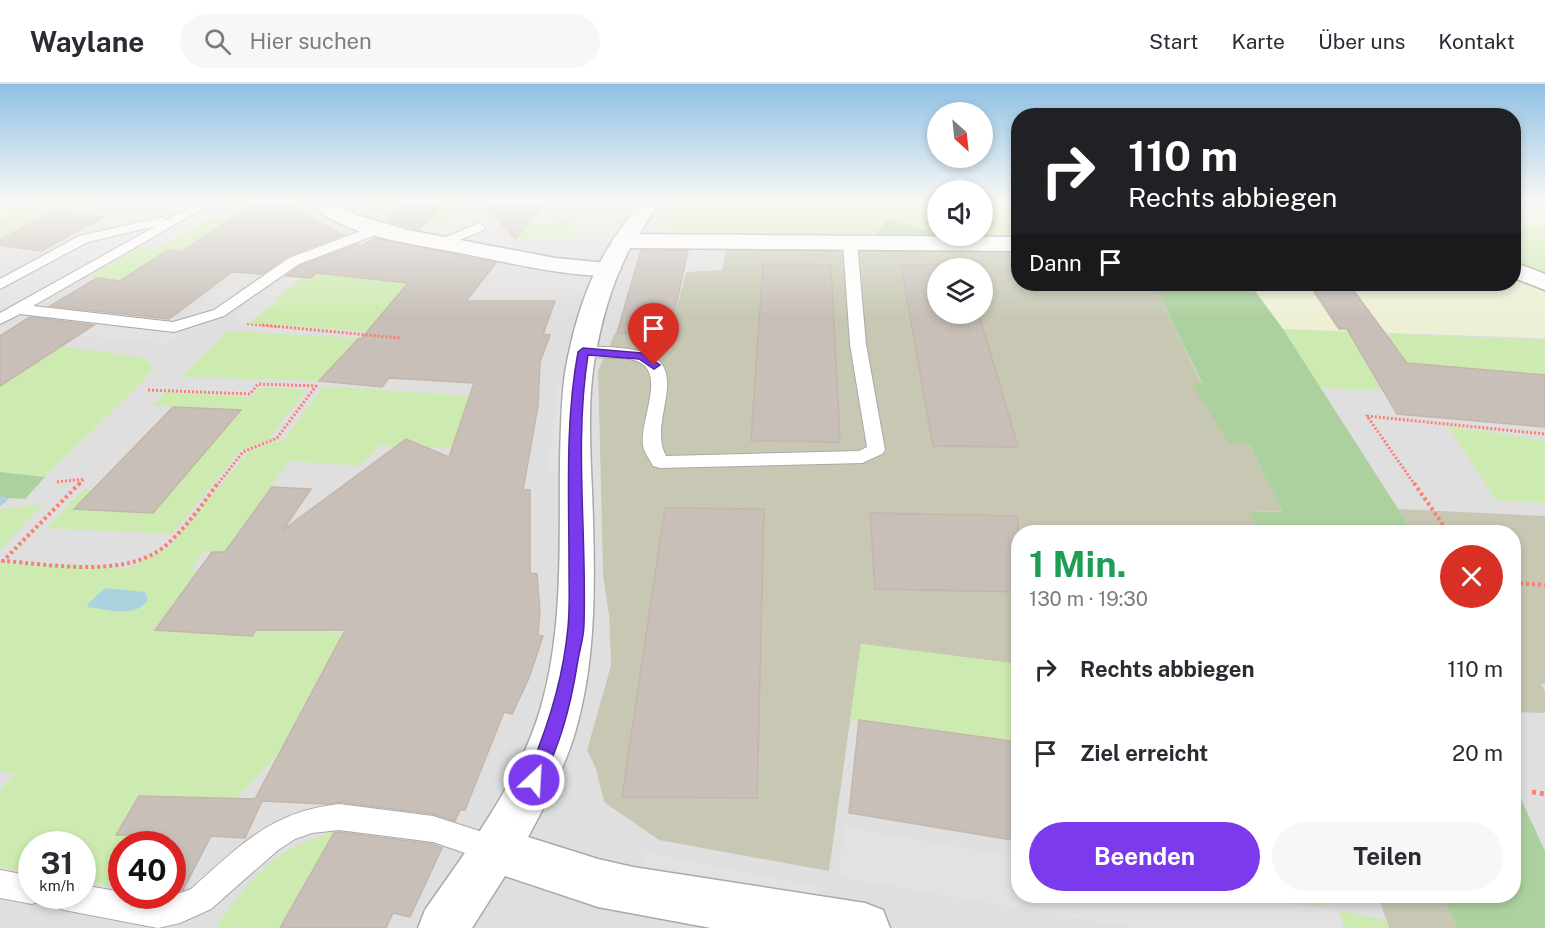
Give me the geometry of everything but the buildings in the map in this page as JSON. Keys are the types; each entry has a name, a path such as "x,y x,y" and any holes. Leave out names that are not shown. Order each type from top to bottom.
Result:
{"street":[{"path":"429,239 529,262 616,255 850,243 1011,244"},
{"path":"443,928 494,849 542,766 557,726 576,627 578,382 583,352 599,293 616,255 626,239"},
{"path":"1521,272 1545,283"},
{"path":"494,849 598,883 633,891 865,928"}],"lane":[{"path":"0,285 83,239"},
{"path":"0,319 143,239"},
{"path":"17,309 174,327 219,313 294,261 351,239"},
{"path":"442,242 448,239"},
{"path":"583,352 642,356 654,365 659,375 652,444 660,462 862,457 876,450 858,344 850,243"},
{"path":"96,902 158,913 180,908 201,899 268,840 287,829 312,820 339,818 433,829 494,849"},
{"path":"0,884 18,887"}],"path":[{"path":"219,313 234,323 400,338"},
{"path":"57,482 84,479 3,561 104,567 136,562 163,548 185,526 243,452 277,438 316,386 258,384 250,394 148,390"},
{"path":"1443,525 1367,416 1545,434"},
{"path":"1521,583 1545,585"},
{"path":"1532,792 1545,794"}],"shaded area":[{"path":"0,239 927,239 927,246 993,246 993,239 1011,239 1011,252 726,249 723,270 678,298 670,333 598,372 603,575 609,616 611,665 587,750 596,769 604,802 627,817 829,871 861,644 1011,663 1011,903 1380,903 1389,928 0,928"},
{"path":"74,239 149,239 0,323 0,280"},
{"path":"726,249 1011,252 1011,291 1157,291 1202,384 1192,384 1249,444 1284,512 1249,511 1256,525 1011,525 1011,663 861,644 829,871 659,840 604,802 596,769 587,750 611,665 609,616 603,575 598,371 615,333 670,333 686,272 722,270"},
{"path":"298,268 310,270 275,299 280,300 248,323 231,317"},
{"path":"256,277 205,315 185,317 232,280"},
{"path":"1521,277 1545,290 1545,338 1283,329 1255,291 1521,291"},
{"path":"29,317 179,333 165,344 13,328"},
{"path":"1283,329 1545,338 1545,851 1521,799 1521,525 1409,525"},
{"path":"568,386 561,471 548,472 557,387"},
{"path":"1398,509 1545,516 1545,684 1541,684 1545,691 1545,713 1521,712 1521,525 1408,525"},
{"path":"844,827 1011,856 1011,903 1288,903 1339,911 1344,928 1135,928 838,877"},
{"path":"645,852 821,887 818,904 640,869"},
{"path":"1380,903 1445,903 1457,928 1389,928"}],"green space":[{"path":"174,239 203,239 176,266 109,313 75,309 120,281 89,277 139,248 158,249"},
{"path":"1521,239 1545,239 1545,278 1521,268"},
{"path":"318,272 419,284 385,310 367,331 248,323 279,300 274,299 300,277 310,278"},
{"path":"1157,291 1255,291 1283,329 1409,525 1255,525 1248,511 1283,512 1249,444 1229,444 1192,384 1202,383"},
{"path":"1283,329 1545,340 1545,375 1383,390 1321,388"},
{"path":"228,331 359,338 319,381 181,377"},
{"path":"0,337 145,358 153,368 143,381 45,477 0,472"},
{"path":"324,386 471,396 452,447 428,448 406,439 393,448 381,444 360,466 289,461 243,527 292,551 202,553 191,571 291,572 212,634 252,636 256,630 319,630 344,633 381,665 327,663 277,756 236,798 139,797 118,831 108,831 108,886 96,884 96,831 18,831 18,871 0,867 0,790 14,774 0,771 0,563 128,568 168,548 248,452 273,442 282,442"},
{"path":"260,388 307,389 267,441 240,451 172,534 46,528 84,489 92,490 75,509 153,513 240,410 151,406 166,392 251,397"},
{"path":"1448,426 1545,441 1545,503 1496,500"},
{"path":"0,472 45,477 25,499 9,498 0,506"},
{"path":"44,504 0,550 0,509"},
{"path":"861,644 1011,663 1011,741 850,720"},
{"path":"1521,799 1545,851 1545,928 1457,928 1445,903 1521,903"},
{"path":"335,831 280,928 216,928 240,893 265,867 295,846"},
{"path":"1303,903 1324,903 1325,906"},
{"path":"1339,911 1386,920 1388,928 1344,928"}],"water":[{"path":"105,588 145,592 148,600 142,606 128,611 88,607 87,605"}],"route":[{"path":"534,780 554,735 562,706 576,627 578,579 576,430 580,362 583,352 642,356 654,365"}]}
